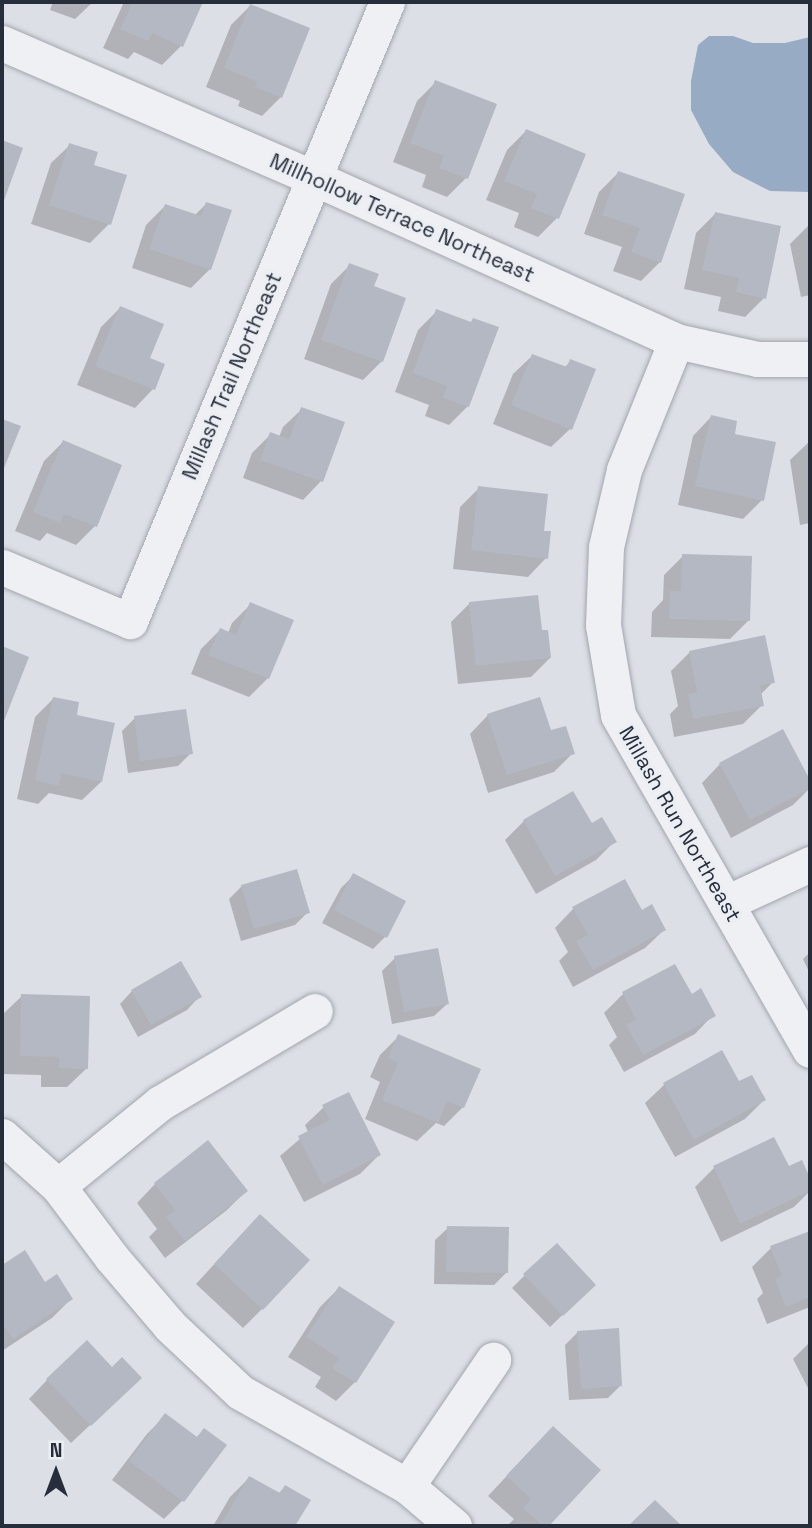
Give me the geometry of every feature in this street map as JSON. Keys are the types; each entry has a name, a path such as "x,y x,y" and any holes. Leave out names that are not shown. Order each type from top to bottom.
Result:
{"street":[{"name":"Millash Trail Northeast","path":"2,567 130,621 387,2"},
{"name":"Millhollow Terrace Northeast","path":"2,43 314,178 676,341 758,359 810,359"},
{"name":"Millash Run Northeast","path":"676,341 624,470 606,547 603,625 618,715 810,1050"},
{"path":"726,903 810,864"},
{"path":"58,1186 160,1102 315,1011"},
{"path":"2,1136 58,1186 112,1258 170,1326 240,1392 407,1486 454,1526"},
{"path":"407,1486 493,1360"}],"water":[{"path":"709,36 733,36 753,43 785,43 810,37 810,192 770,191 733,172 709,144 691,110 691,81 698,45"}],"building":[{"path":"133,2 203,2 183,47 152,33 148,41 120,29"},
{"path":"250,4 310,28 282,98 255,87 257,82 224,68"},
{"path":"435,80 497,104 468,179 439,168 444,156 410,143"},
{"path":"526,129 586,154 559,219 531,208 537,194 504,181"},
{"path":"2,140 23,148 2,206"},
{"path":"69,143 98,152 94,165 127,175 111,225 49,205"},
{"path":"618,171 685,194 661,263 631,252 640,228 602,215"},
{"path":"206,202 232,210 211,270 149,249 165,204 201,216"},
{"path":"715,212 781,226 766,299 736,292 739,278 702,270"},
{"path":"349,263 379,274 374,286 406,298 383,362 321,340"},
{"path":"120,306 164,324 150,358 165,364 155,390 95,366"},
{"path":"436,309 471,322 473,318 499,327 469,407 443,398 447,386 413,373"},
{"path":"532,354 567,367 570,359 596,369 572,430 511,405"},
{"path":"301,407 345,422 323,482 260,460 270,432 289,439"},
{"path":"711,415 737,421 735,434 776,442 764,501 695,486"},
{"path":"2,419 21,426 2,473"},
{"path":"63,440 122,465 97,527 64,514 60,523 33,512"},
{"path":"478,486 548,494 544,531 551,531 548,559 471,550"},
{"path":"682,554 752,556 750,621 669,619 670,591 681,591"},
{"path":"538,595 542,630 548,630 551,658 476,666 469,602"},
{"path":"250,602 294,620 269,679 208,655 220,628 236,635"},
{"path":"765,635 775,683 760,685 764,706 693,719 688,694 697,692 689,651"},
{"path":"2,646 29,657 4,721 2,720"},
{"path":"53,697 79,702 77,715 115,723 102,782 61,773 59,786 35,780"},
{"path":"540,697 551,730 566,726 575,754 507,775 487,714"},
{"path":"186,709 193,754 140,761 134,716"},
{"path":"783,729 810,780 810,789 750,820 719,763"},
{"path":"573,791 592,823 602,817 617,842 555,876 523,820"},
{"path":"297,869 310,913 254,929 241,885"},
{"path":"353,873 406,901 387,938 334,910"},
{"path":"625,879 642,910 652,904 666,930 593,970 576,941 588,935 572,907"},
{"path":"438,948 449,1004 404,1012 394,956"},
{"path":"181,961 202,997 151,1025 131,990"},
{"path":"675,964 692,994 701,988 716,1016 643,1055 626,1025 636,1019 622,992"},
{"path":"21,994 90,996 88,1069 59,1068 59,1057 20,1056"},
{"path":"398,1034 481,1069 464,1108 447,1101 438,1123 382,1100 398,1063 388,1058"},
{"path":"722,1050 739,1081 752,1075 766,1100 694,1140 663,1083"},
{"path":"349,1092 381,1155 323,1185 298,1136 330,1120 322,1105"},
{"path":"774,1137 789,1166 802,1160 810,1178 810,1191 740,1224 713,1166"},
{"path":"208,1140 248,1191 185,1241 166,1217 175,1210 154,1183"},
{"path":"260,1214 310,1260 263,1310 214,1264"},
{"path":"447,1226 509,1227 508,1273 446,1272"},
{"path":"810,1231 810,1297 786,1307 775,1279 782,1276 770,1246"},
{"path":"557,1243 596,1285 563,1316 523,1274"},
{"path":"25,1250 45,1282 57,1274 73,1299 13,1339 2,1323 2,1265"},
{"path":"339,1286 395,1322 356,1383 332,1368 339,1358 306,1337"},
{"path":"619,1328 622,1386 581,1389 577,1331"},
{"path":"87,1340 112,1367 122,1357 142,1378 91,1426 46,1379"},
{"path":"165,1413 197,1437 204,1428 227,1445 184,1502 129,1461"},
{"path":"553,1426 601,1470 549,1526 543,1526 523,1508 531,1499 506,1476"},
{"path":"249,1476 280,1493 285,1485 311,1500 295,1526 220,1526"},
{"path":"655,1500 682,1526 628,1526"}]}
